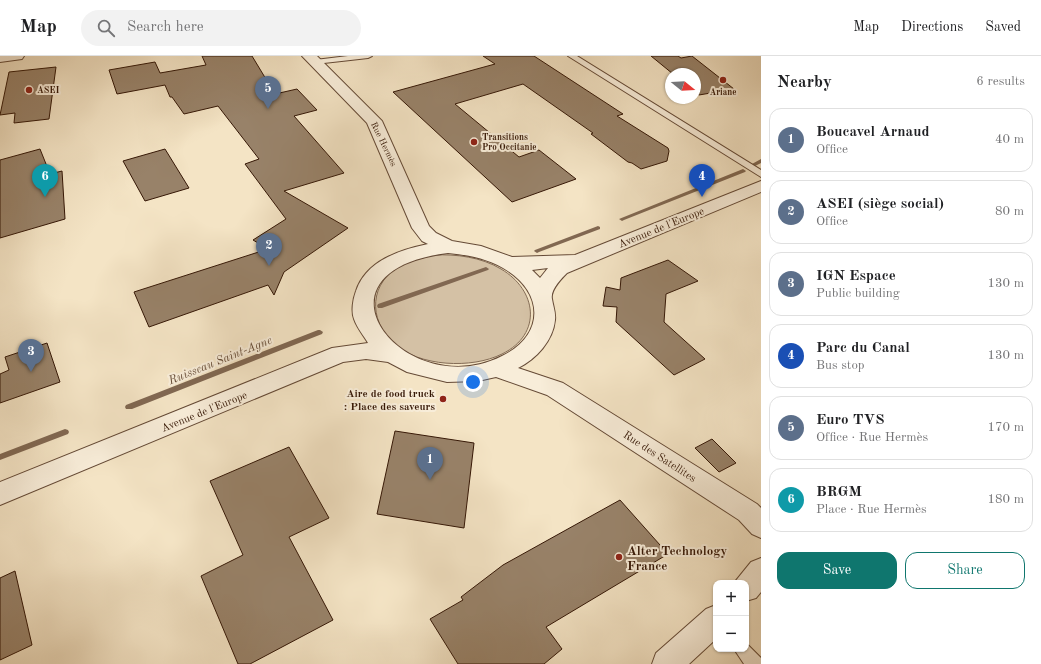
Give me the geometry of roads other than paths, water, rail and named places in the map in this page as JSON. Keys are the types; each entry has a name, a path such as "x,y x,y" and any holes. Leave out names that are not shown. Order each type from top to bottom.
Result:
{"street":[{"path":"0,58 17,56"},
{"name":"Rue Hermès","path":"312,59 374,120 421,228 429,237 448,247"},
{"name":"Avenue de l'Europe","path":"542,296 545,285 552,275 560,268 761,186"},
{"path":"410,253 416,247 420,237 421,228"},
{"path":"448,247 470,249 491,254 510,263 529,278 542,296 546,314 542,332 532,348 518,359 500,368 478,373 456,374 433,372 412,365 393,355 373,337 364,316 364,296 373,278 389,263 410,253 429,248 448,247"},
{"name":"Avenue de l'Europe","path":"510,263 542,263 582,258"},
{"name":"Avenue de l'Europe","path":"340,354 355,338 361,327 364,316"},
{"name":"Rue des Satellites","path":"532,348 540,368 555,389"},
{"name":"Avenue de l'Europe","path":"0,494 340,354 366,351 393,355"},
{"name":"Rue des Satellites","path":"500,368 510,374 555,389 757,515"},
{"name":"Avenue de l'Europe","path":"0,481 67,466"},
{"path":"749,585 761,571"},
{"path":"668,664 713,623"}],"lane":[{"path":"312,59 368,56"},
{"path":"572,56 761,174"},
{"path":"745,652 755,664"}],"waterway":[{"name":"Ruisseau Saint-Agne","path":"755,164 761,161"},
{"name":"Ruisseau Saint-Agne","path":"622,219 743,171"},
{"name":"Ruisseau Saint-Agne","path":"537,251 598,228"},
{"name":"Ruisseau Saint-Agne","path":"380,306 486,269"},
{"name":"Ruisseau Saint-Agne","path":"129,407 320,332"},
{"name":"Ruisseau Saint-Agne","path":"0,457 65,432"}],"place":[{"name":"Ariane","path":"723,80"},
{"name":"ASEI","path":"29,90"},
{"name":"Euro TVS","path":"268,109"},
{"name":"Transitions Pro Occitanie","path":"474,142"},
{"name":"BRGM","path":"45,197"},
{"name":"Parc du Canal","path":"702,197"},
{"name":"ASEI (siège social)","path":"269,266"},
{"name":"IGN Espace","path":"31,372"},
{"name":"Aire de food truck : Place des saveurs","path":"443,399"},
{"name":"Boucavel Arnaud","path":"430,480"},
{"name":"Alter Technology France","path":"619,557"}]}
